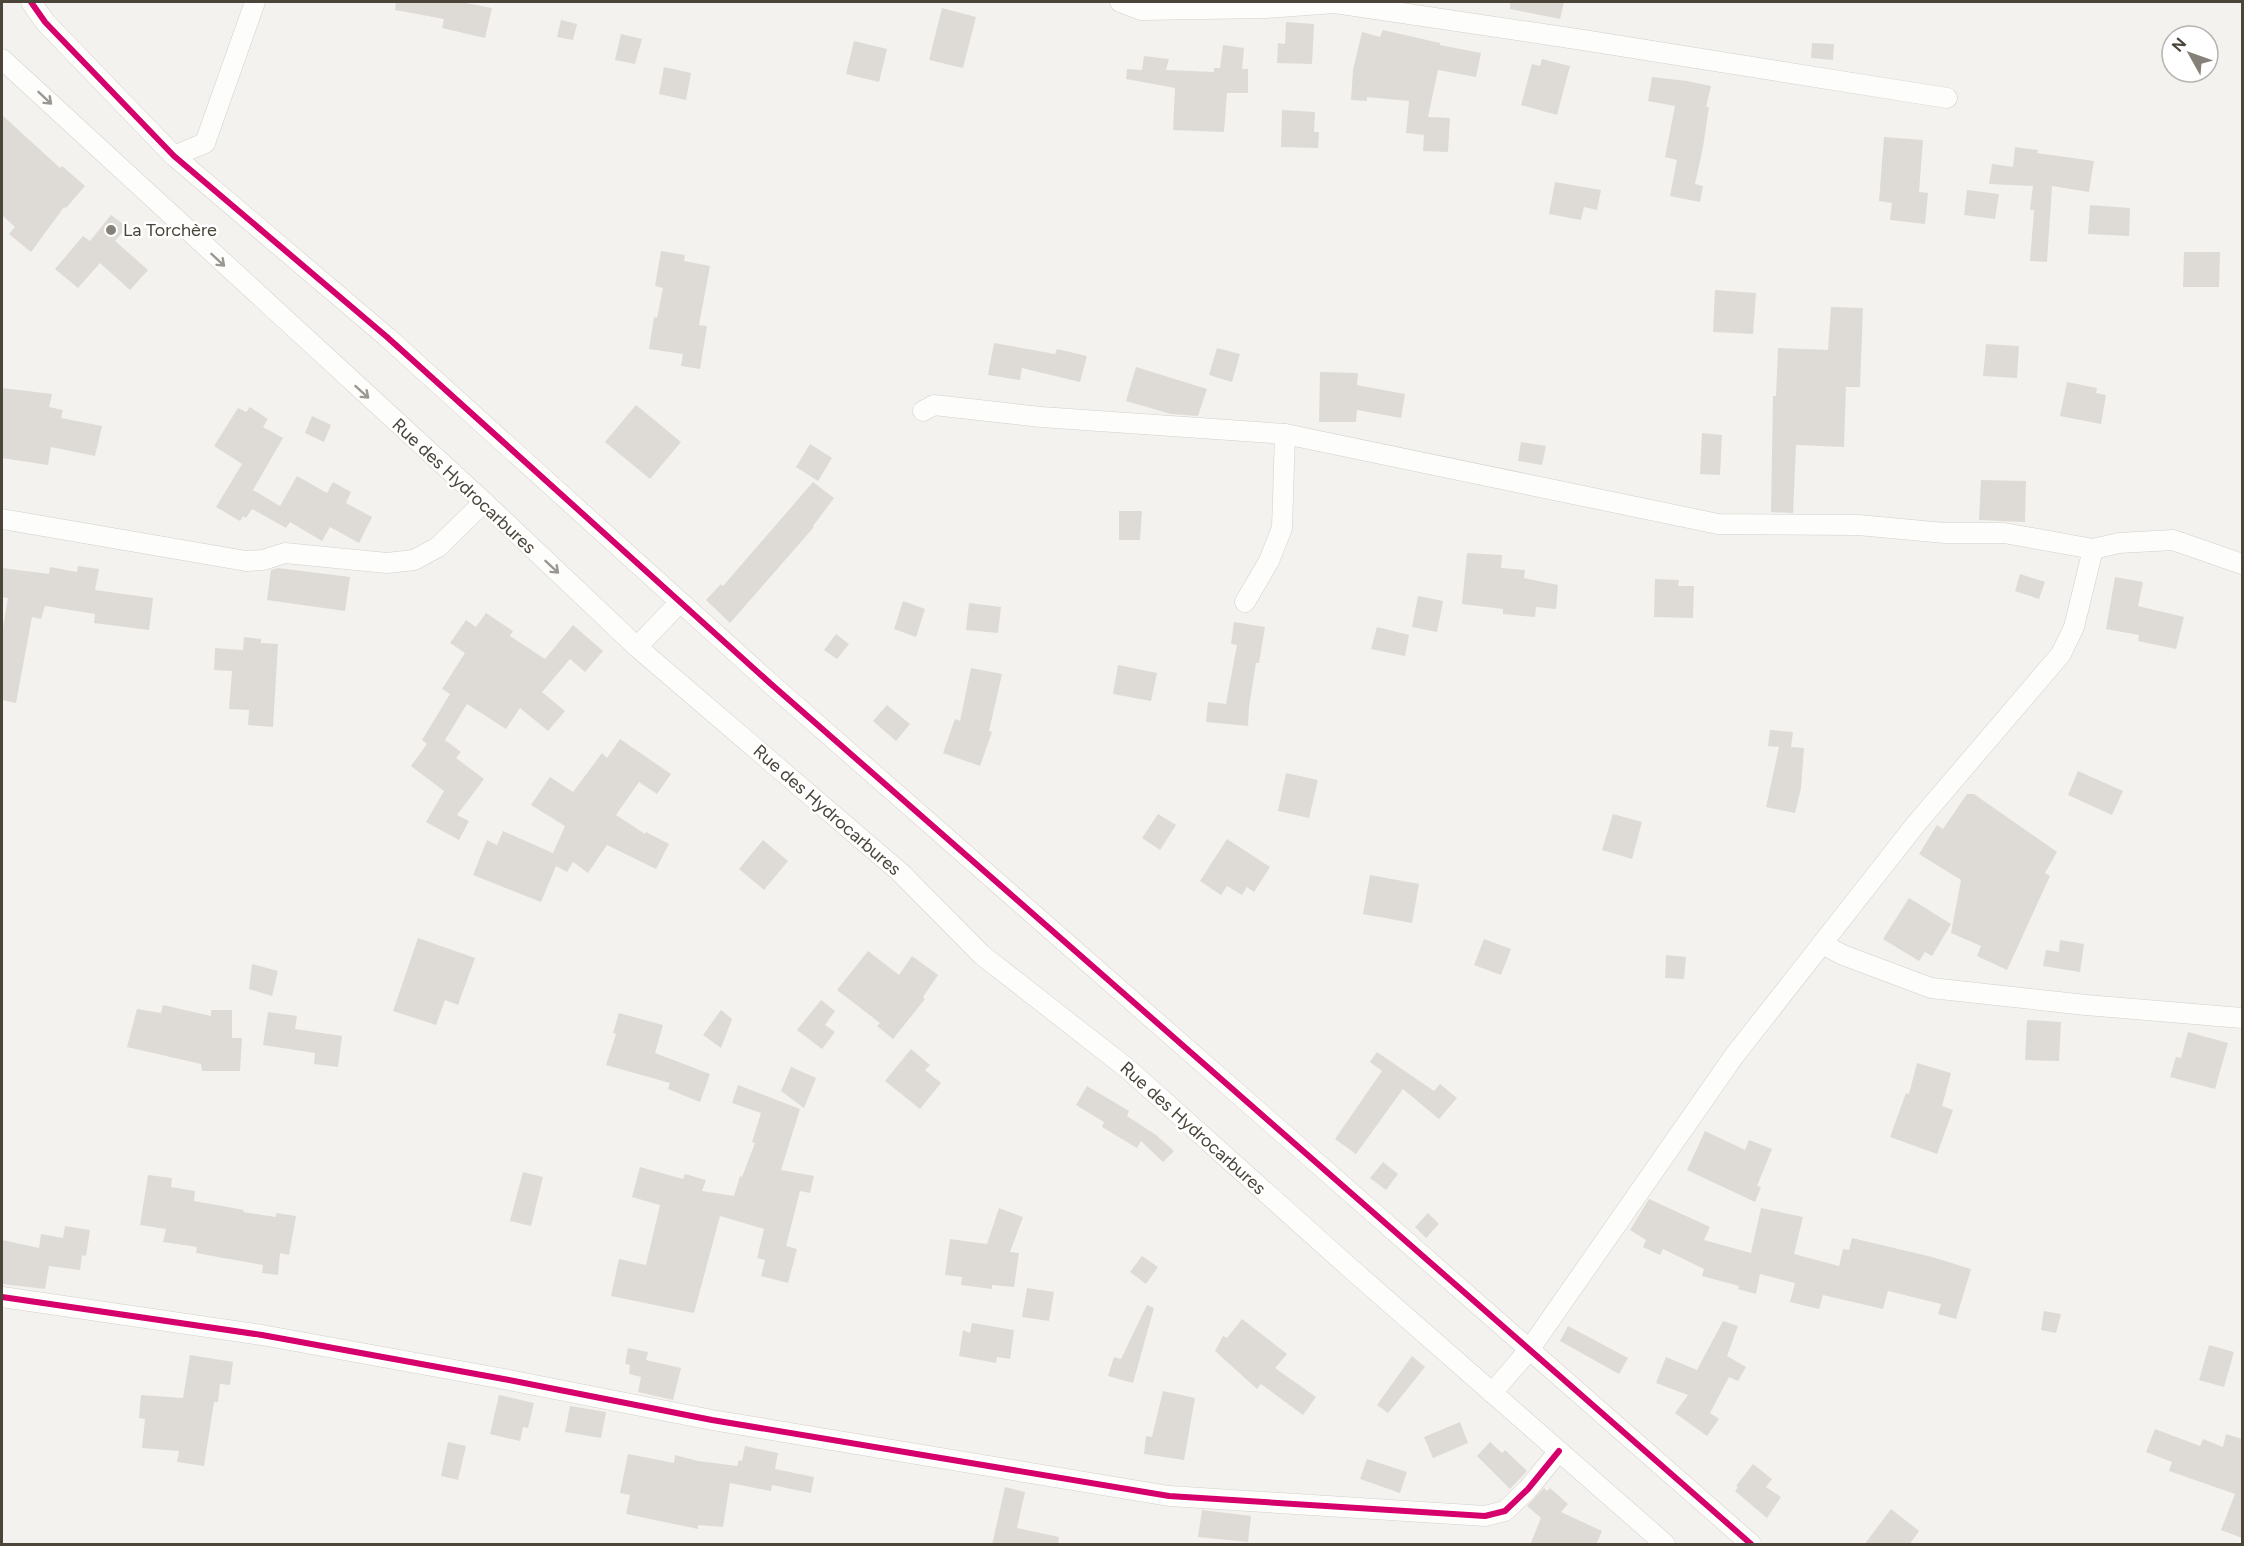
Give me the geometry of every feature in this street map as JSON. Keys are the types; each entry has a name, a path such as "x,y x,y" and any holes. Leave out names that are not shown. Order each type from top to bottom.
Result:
{"street":[{"path":"31,2 45,22 174,156 387,337 680,602 1751,1545"},
{"path":"174,156 206,144 255,2"},
{"path":"1120,2 1141,10 1265,8 1335,2 1947,98"},
{"name":"Rue des Hydrocarbures","path":"2,59 484,502 637,647 901,873 982,954 1128,1069 1665,1545"},
{"path":"922,411 934,405 1041,417 1285,434 1718,524 1858,525 1945,533 2004,533 2093,549 2119,543 2173,540 2242,564"},
{"path":"1245,602 1269,561 1282,528 1285,434"},
{"path":"2,519 246,561 263,560 285,553 387,563 414,560 438,547 484,502"},
{"path":"1492,1393 1529,1350 1734,1056 1917,824 2061,654 2074,627 2093,549"},
{"path":"637,647 680,602"},
{"path":"1822,944 1842,955 1931,988 2086,1005 2242,1018"},
{"path":"2,1297 262,1335 712,1420 1169,1496 1485,1516 1505,1511 1528,1489 1559,1451"}],"building":[{"path":"396,2 461,2 492,8 485,38 442,28 444,19 395,10"},
{"path":"1510,2 1564,2 1560,19 1510,9"},
{"path":"942,8 976,17 963,68 929,60"},
{"path":"561,20 577,24 573,40 557,37"},
{"path":"1286,22 1314,24 1312,64 1277,63 1278,43 1285,44"},
{"path":"1383,30 1481,53 1476,77 1438,70 1428,117 1450,118 1448,152 1423,151 1424,135 1406,133 1409,101 1367,97 1367,101 1351,100 1353,70 1362,32 1380,37"},
{"path":"621,34 642,39 635,64 615,60"},
{"path":"854,41 887,49 879,82 846,74"},
{"path":"1812,43 1834,44 1833,60 1811,58"},
{"path":"1223,45 1244,48 1242,69 1248,69 1248,93 1227,93 1224,132 1173,130 1175,88 1126,79 1127,69 1142,70 1144,56 1169,59 1166,70 1214,72 1214,68 1220,68"},
{"path":"1542,59 1570,66 1557,115 1521,105 1532,64 1540,66"},
{"path":"664,67 691,73 686,100 659,94"},
{"path":"1652,77 1711,86 1706,107 1709,107 1703,147 1695,184 1703,186 1700,202 1670,196 1677,160 1665,157 1675,106 1648,101"},
{"path":"1282,110 1315,112 1314,132 1319,132 1318,148 1281,147"},
{"path":"2,115 60,168 62,166 85,186 66,208 64,207 31,252 9,234 15,227 2,215"},
{"path":"1884,137 1923,140 1919,192 1928,193 1925,224 1890,220 1892,203 1879,201"},
{"path":"2015,147 2038,150 2037,153 2094,161 2089,192 2052,186 2047,262 2030,261 2034,210 2030,210 2033,186 1989,184 1992,164 2013,167"},
{"path":"1555,182 1601,190 1597,210 1584,207 1581,220 1549,214"},
{"path":"1967,190 1999,194 1995,219 1964,215"},
{"path":"2090,205 2130,208 2129,236 2088,234"},
{"path":"111,215 127,227 115,241 148,270 130,290 100,263 78,288 55,269 83,236 90,241"},
{"path":"661,251 685,255 684,261 710,266 699,325 707,326 700,369 681,366 683,354 649,349 654,317 657,318 663,288 655,286"},
{"path":"2184,252 2220,252 2219,287 2183,287"},
{"path":"1715,290 1756,293 1753,334 1713,332"},
{"path":"1831,307 1863,308 1860,387 1846,387 1844,447 1796,445 1793,513 1771,512 1773,396 1776,396 1778,348 1828,350"},
{"path":"994,343 1055,354 1057,349 1087,356 1080,382 1022,368 1020,380 988,375"},
{"path":"1986,344 2019,346 2017,378 1983,376"},
{"path":"1217,348 1240,354 1232,382 1209,375"},
{"path":"1136,367 1207,389 1198,416 1171,414 1126,401"},
{"path":"1320,372 1358,373 1357,385 1405,394 1401,418 1357,410 1356,422 1319,422"},
{"path":"2067,382 2097,388 2096,393 2106,395 2101,424 2060,416"},
{"path":"2,388 52,394 49,407 63,410 61,418 102,426 95,456 51,447 48,465 2,458"},
{"path":"636,405 681,442 650,479 605,442"},
{"path":"250,407 268,419 263,427 283,438 253,490 280,506 297,476 327,493 333,482 351,492 346,503 372,517 359,543 330,527 322,541 290,522 286,528 252,509 246,518 243,516 240,521 216,507 242,464 214,446 238,408 246,412"},
{"path":"312,416 331,425 324,442 305,433"},
{"path":"1702,433 1722,435 1720,475 1700,474"},
{"path":"1521,442 1546,446 1542,465 1518,461"},
{"path":"810,444 832,458 818,481 796,467"},
{"path":"1981,480 2026,481 2025,522 1979,520"},
{"path":"813,482 834,498 814,527 730,623 706,600 721,584 723,586"},
{"path":"1119,511 1142,511 1140,540 1119,540"},
{"path":"1467,553 1502,555 1501,568 1525,570 1524,578 1558,585 1556,609 1536,607 1535,617 1503,614 1503,609 1462,604"},
{"path":"78,566 99,569 95,590 153,598 149,630 94,623 95,614 45,606 41,619 32,617 16,703 2,700 2,633 8,598 2,597 2,568 49,574 50,567 77,572"},
{"path":"278,568 350,577 345,611 267,600 271,570"},
{"path":"2020,574 2045,582 2039,599 2015,591"},
{"path":"2115,577 2143,582 2138,606 2184,617 2176,649 2138,641 2139,635 2106,629"},
{"path":"1655,579 1679,580 1678,586 1694,586 1693,618 1654,617"},
{"path":"1418,596 1443,601 1437,632 1412,627"},
{"path":"903,601 925,609 916,637 894,629"},
{"path":"969,603 1001,607 998,633 966,630"},
{"path":"486,613 513,631 510,636 545,659 573,625 603,651 585,672 570,659 542,692 565,711 548,731 520,708 506,729 467,704 445,740 461,752 456,758 484,779 457,815 469,821 459,840 426,822 444,791 411,766 427,744 422,740 450,694 442,689 465,653 450,643 466,620 476,627"},
{"path":"1234,622 1265,627 1259,663 1256,663 1248,726 1206,722 1208,702 1226,704 1237,645 1231,644"},
{"path":"1377,627 1409,635 1405,656 1371,649"},
{"path":"836,634 849,644 837,659 824,650"},
{"path":"244,637 261,639 261,643 278,644 273,727 248,725 249,710 229,709 232,671 214,670 215,648 243,650"},
{"path":"1118,665 1157,673 1151,701 1113,694"},
{"path":"971,668 1002,674 989,731 992,732 980,766 943,753 955,719 960,721"},
{"path":"887,705 910,724 896,741 873,721"},
{"path":"1770,730 1793,732 1791,747 1804,748 1801,788 1795,813 1766,807 1779,747 1768,746"},
{"path":"620,739 671,774 657,794 639,782 616,815 645,834 646,832 669,844 656,869 607,845 588,873 573,862 567,872 556,866 541,902 473,875 487,840 497,845 503,831 553,853 565,826 531,805 550,777 573,792 602,753 607,758"},
{"path":"2078,771 2123,791 2112,815 2068,795"},
{"path":"1286,773 1318,780 1309,818 1278,811"},
{"path":"1967,794 1974,794 2057,852 2045,873 2050,876 2007,970 1977,956 1981,946 1951,933 1961,880 1919,854 1937,825 1943,829"},
{"path":"1158,814 1176,825 1160,850 1142,838"},
{"path":"1613,814 1642,822 1632,859 1602,850"},
{"path":"1227,839 1270,867 1254,892 1247,887 1242,895 1227,886 1221,895 1200,881"},
{"path":"763,840 788,861 764,890 739,869"},
{"path":"1370,875 1419,884 1412,923 1363,914"},
{"path":"1909,898 1951,924 1932,956 1925,952 1919,961 1883,939"},
{"path":"418,938 475,958 458,1005 445,1000 436,1025 393,1011"},
{"path":"1484,939 1511,949 1501,975 1474,965"},
{"path":"2060,940 2084,944 2080,972 2043,966 2046,950 2059,952"},
{"path":"868,951 899,975 912,956 938,975 923,997 925,999 893,1039 877,1026 880,1023 837,990"},
{"path":"1666,955 1686,957 1684,979 1665,978"},
{"path":"252,964 278,971 272,996 249,989"},
{"path":"821,1000 835,1011 825,1025 835,1032 822,1049 797,1030"},
{"path":"163,1005 211,1016 211,1010 232,1010 232,1038 242,1038 240,1071 202,1071 201,1064 127,1047 137,1009 161,1013"},
{"path":"721,1010 732,1019 721,1048 703,1035"},
{"path":"268,1012 297,1016 295,1029 342,1036 338,1067 314,1064 315,1053 263,1045"},
{"path":"619,1013 663,1025 655,1053 710,1074 700,1102 668,1089 670,1083 606,1065 616,1034 613,1033"},
{"path":"2027,1020 2061,1022 2059,1061 2025,1060"},
{"path":"2188,1032 2228,1043 2215,1089 2170,1077 2176,1057 2181,1058"},
{"path":"911,1049 930,1065 925,1070 941,1083 920,1109 885,1081"},
{"path":"1377,1052 1434,1091 1440,1084 1457,1098 1439,1119 1403,1089 1356,1154 1335,1139 1382,1071 1370,1062"},
{"path":"1917,1063 1951,1073 1942,1106 1953,1110 1937,1154 1890,1137 1906,1093 1909,1094"},
{"path":"791,1067 816,1078 804,1108 781,1091"},
{"path":"738,1085 800,1109 781,1170 814,1176 810,1193 800,1191 786,1246 797,1249 788,1283 761,1276 765,1260 757,1258 764,1229 720,1216 694,1313 611,1296 619,1259 646,1265 660,1205 632,1197 640,1167 683,1179 685,1174 706,1180 702,1191 734,1196 755,1143 752,1142 761,1113 732,1103"},
{"path":"1087,1086 1129,1111 1127,1116 1156,1135 1174,1151 1163,1162 1141,1141 1137,1148 1102,1127 1104,1122 1076,1105"},
{"path":"1705,1131 1745,1150 1749,1140 1772,1149 1757,1186 1761,1187 1755,1202 1687,1170"},
{"path":"1383,1162 1398,1174 1386,1190 1370,1178"},
{"path":"523,1172 543,1177 531,1226 510,1221"},
{"path":"148,1175 172,1178 171,1187 195,1191 194,1201 276,1217 276,1213 296,1216 289,1255 280,1253 278,1275 262,1273 263,1265 196,1253 197,1247 163,1242 166,1229 140,1225"},
{"path":"1649,1199 1710,1227 1704,1240 1751,1253 1761,1208 1803,1217 1794,1254 1839,1266 1843,1249 1849,1250 1852,1238 1971,1269 1956,1319 1938,1314 1941,1304 1888,1291 1883,1309 1823,1295 1819,1309 1790,1302 1795,1283 1760,1274 1756,1294 1738,1289 1739,1286 1702,1276 1704,1269 1663,1249 1660,1255 1643,1247 1646,1240 1630,1230"},
{"path":"999,1208 1023,1217 1010,1252 1019,1253 1014,1287 992,1285 992,1289 961,1285 962,1277 945,1275 950,1239 987,1244"},
{"path":"1428,1213 1439,1224 1426,1238 1415,1227"},
{"path":"65,1226 90,1230 86,1256 82,1255 80,1270 49,1266 45,1289 2,1284 2,1240 39,1248 41,1234 63,1238"},
{"path":"1142,1256 1158,1267 1146,1284 1130,1272"},
{"path":"1027,1288 1054,1292 1049,1321 1022,1317"},
{"path":"1147,1305 1154,1308 1133,1383 1108,1376 1114,1357 1121,1359"},
{"path":"2044,1311 2061,1314 2056,1333 2041,1330"},
{"path":"1242,1319 1287,1354 1275,1368 1316,1397 1303,1415 1261,1384 1257,1389 1215,1351 1223,1336 1227,1338"},
{"path":"1723,1321 1738,1326 1727,1356 1746,1367 1738,1381 1729,1377 1710,1413 1719,1419 1707,1436 1675,1413 1688,1395 1656,1383 1666,1357 1697,1370"},
{"path":"972,1323 1014,1330 1010,1359 997,1357 996,1363 959,1356 963,1330 970,1333"},
{"path":"1568,1326 1628,1358 1619,1374 1560,1341"},
{"path":"2209,1345 2234,1352 2224,1387 2199,1380"},
{"path":"628,1348 648,1352 646,1360 681,1368 673,1400 638,1392 641,1377 629,1374 630,1365 625,1364"},
{"path":"190,1355 233,1362 230,1385 220,1384 218,1402 214,1402 204,1466 177,1462 179,1451 142,1448 145,1419 139,1418 141,1395 183,1398"},
{"path":"1412,1356 1425,1367 1388,1413 1377,1405"},
{"path":"1163,1391 1195,1398 1184,1460 1144,1454 1146,1436 1152,1437"},
{"path":"499,1395 534,1403 528,1428 523,1427 520,1441 490,1434"},
{"path":"570,1406 606,1412 601,1438 565,1432"},
{"path":"1460,1422 1468,1443 1433,1458 1424,1437"},
{"path":"2155,1429 2200,1446 2203,1439 2223,1447 2226,1434 2242,1439 2242,1538 2221,1530 2235,1494 2169,1471 2172,1462 2146,1452"},
{"path":"448,1442 466,1446 458,1480 441,1476"},
{"path":"1490,1442 1502,1453 1505,1450 1527,1471 1510,1489 1477,1456"},
{"path":"745,1446 778,1453 775,1469 814,1477 811,1493 772,1485 771,1491 730,1483 723,1527 698,1525 698,1529 626,1514 630,1495 620,1493 628,1454 674,1463 675,1455 698,1461 737,1466 739,1460 742,1461"},
{"path":"1367,1459 1407,1472 1400,1493 1360,1479"},
{"path":"1753,1464 1772,1479 1766,1487 1781,1497 1767,1518 1735,1491 1738,1487 1736,1486"},
{"path":"1005,1487 1025,1492 1017,1528 1059,1537 1058,1545 992,1545"},
{"path":"1544,1488 1547,1491 1550,1488 1568,1504 1561,1512 1602,1531 1596,1545 1530,1545 1541,1518 1527,1506"},
{"path":"1891,1509 1919,1531 1909,1545 1864,1545"},
{"path":"1202,1510 1251,1516 1248,1542 1198,1537"}],"cycle path":[{"path":"31,2 45,22 174,156 387,337 771,684 1751,1544"},
{"path":"2,1297 262,1335 712,1420 1169,1496 1485,1516 1505,1511 1528,1489 1559,1451"}],"place":[{"name":"La Torchère","path":"111,230"}]}
